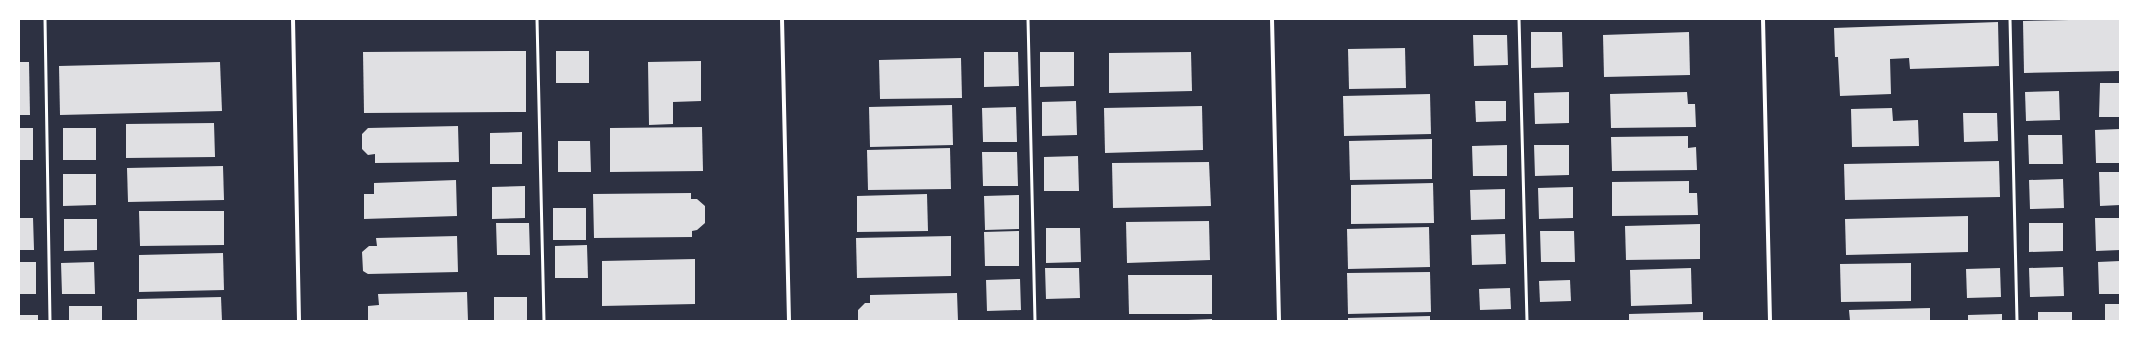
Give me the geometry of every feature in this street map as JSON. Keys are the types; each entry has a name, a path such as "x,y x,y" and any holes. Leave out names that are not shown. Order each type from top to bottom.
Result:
{"street":[{"path":"293,19 299,321"},
{"path":"782,19 789,321"},
{"path":"1272,19 1279,321"},
{"path":"1763,19 1770,321"}],"lane":[{"path":"45,19 50,321"},
{"path":"537,19 544,321"},
{"path":"1028,19 1035,321"},
{"path":"1519,19 1527,321"},
{"path":"2010,19 2017,321"}],"building":[{"path":"2120,19 2120,71 2024,73 2023,21"},
{"path":"1998,22 1999,66 1910,69 1909,58 1890,59 1891,94 1840,96 1838,57 1835,57 1834,28"},
{"path":"1531,32 1562,32 1563,67 1531,68"},
{"path":"1689,32 1690,75 1604,77 1603,35"},
{"path":"1473,35 1507,35 1508,65 1474,66"},
{"path":"1405,48 1406,88 1349,89 1348,49"},
{"path":"526,51 526,112 364,113 363,52"},
{"path":"556,51 589,51 589,83 556,83"},
{"path":"984,52 1018,52 1019,86 984,87"},
{"path":"1040,52 1074,52 1074,86 1040,87"},
{"path":"1191,52 1192,91 1109,93 1109,53"},
{"path":"961,58 962,98 880,99 879,60"},
{"path":"701,61 701,101 673,102 673,124 649,125 648,62"},
{"path":"19,62 29,62 30,115 19,115"},
{"path":"220,62 222,111 60,115 59,66"},
{"path":"2100,83 2120,83 2120,117 2099,117"},
{"path":"2059,91 2060,120 2026,121 2025,92"},
{"path":"1569,92 1569,123 1535,124 1534,93"},
{"path":"1687,92 1688,104 1695,104 1696,127 1611,128 1610,94"},
{"path":"1430,94 1431,134 1344,136 1343,96"},
{"path":"1076,101 1077,135 1042,136 1042,102"},
{"path":"1475,101 1506,101 1506,121 1476,122"},
{"path":"952,105 953,145 870,147 869,107"},
{"path":"1202,106 1203,150 1105,153 1104,108"},
{"path":"1016,107 1017,142 983,142 982,108"},
{"path":"1892,108 1893,121 1918,120 1919,146 1852,147 1851,109"},
{"path":"1963,113 1997,113 1998,141 1964,142"},
{"path":"214,123 215,157 126,158 126,124"},
{"path":"458,126 459,162 375,163 375,154 368,155 362,149 362,134 368,128"},
{"path":"702,127 703,171 610,172 610,128"},
{"path":"19,128 33,128 33,160 19,160"},
{"path":"63,128 96,128 96,160 63,160"},
{"path":"2120,129 2120,163 2096,163 2095,130"},
{"path":"522,132 522,164 490,164 490,133"},
{"path":"2028,135 2062,135 2063,164 2029,164"},
{"path":"1688,136 1688,148 1696,147 1697,170 1612,171 1611,137"},
{"path":"1432,139 1432,179 1350,180 1349,141"},
{"path":"558,141 590,141 591,172 558,172"},
{"path":"1507,145 1507,176 1473,176 1472,146"},
{"path":"1534,145 1569,145 1569,175 1535,176"},
{"path":"950,148 951,189 868,190 867,150"},
{"path":"982,152 1017,152 1018,186 983,186"},
{"path":"1078,156 1079,191 1044,191 1044,157"},
{"path":"1999,161 2000,197 1845,200 1844,164"},
{"path":"1209,162 1211,206 1113,208 1112,163"},
{"path":"223,166 224,200 128,202 127,168"},
{"path":"2099,172 2120,172 2120,205 2100,206"},
{"path":"63,174 96,174 96,205 63,206"},
{"path":"2063,179 2064,208 2030,209 2029,180"},
{"path":"456,180 457,216 364,219 364,194 374,194 374,183"},
{"path":"1689,181 1689,193 1697,193 1698,215 1612,216 1612,182"},
{"path":"1433,183 1434,223 1351,224 1351,185"},
{"path":"525,186 525,218 492,219 492,187"},
{"path":"1573,187 1573,218 1539,219 1538,188"},
{"path":"1505,189 1505,219 1471,220 1470,190"},
{"path":"691,193 691,199 697,199 705,206 705,223 697,230 692,231 692,237 594,238 593,194"},
{"path":"927,194 928,231 857,232 857,196"},
{"path":"1019,195 1019,229 985,230 984,196"},
{"path":"553,208 586,208 586,240 553,240"},
{"path":"139,211 224,211 224,245 140,246"},
{"path":"1968,216 1968,252 1846,255 1845,219"},
{"path":"19,218 33,218 34,250 19,250"},
{"path":"2095,218 2120,218 2120,250 2096,251"},
{"path":"64,219 97,219 97,250 64,251"},
{"path":"1209,221 1210,260 1127,263 1126,222"},
{"path":"496,223 529,223 530,255 497,255"},
{"path":"2029,223 2063,223 2063,251 2029,252"},
{"path":"1700,224 1700,259 1626,260 1625,226"},
{"path":"1429,227 1430,267 1348,269 1347,229"},
{"path":"1046,228 1080,228 1081,262 1046,263"},
{"path":"1019,231 1019,266 985,266 984,232"},
{"path":"1540,231 1574,231 1575,262 1541,262"},
{"path":"1505,234 1506,264 1472,265 1471,235"},
{"path":"457,236 458,272 368,274 363,271 362,252 369,246 377,246 376,238"},
{"path":"951,236 951,276 857,278 856,238"},
{"path":"587,245 588,278 555,278 555,246"},
{"path":"223,253 224,290 139,292 139,255"},
{"path":"695,259 695,304 602,306 602,261"},
{"path":"2120,261 2120,294 2099,294 2098,262"},
{"path":"19,262 36,262 36,294 19,294"},
{"path":"94,262 95,294 62,294 61,263"},
{"path":"1911,263 1911,301 1841,302 1840,264"},
{"path":"2063,267 2064,296 2030,297 2029,268"},
{"path":"1045,268 1079,268 1080,298 1046,299"},
{"path":"1691,268 1692,304 1631,306 1630,270"},
{"path":"2000,268 2001,297 1967,298 1966,269"},
{"path":"1430,272 1431,312 1348,314 1347,273"},
{"path":"1128,275 1212,275 1212,314 1129,314"},
{"path":"1020,279 1021,310 987,311 986,280"},
{"path":"1570,280 1571,301 1540,302 1539,281"},
{"path":"1510,288 1511,309 1480,310 1479,289"},
{"path":"467,292 468,321 368,321 368,306 379,305 378,294"},
{"path":"957,293 958,321 858,321 858,310 865,303 870,303 870,295"},
{"path":"221,297 222,321 137,321 137,299"},
{"path":"494,297 527,297 527,321 494,321"},
{"path":"2105,304 2120,304 2120,321 2105,321"},
{"path":"69,306 102,306 102,321 69,321"},
{"path":"1930,308 1930,321 1850,321 1849,310"},
{"path":"1703,312 1703,321 1629,321 1629,314"},
{"path":"2038,312 2072,312 2072,321 2038,321"},
{"path":"2002,314 2002,321 1968,321 1968,315"},
{"path":"19,315 38,315 38,321 19,321"},
{"path":"1430,316 1430,321 1348,321 1348,318"},
{"path":"1212,319 1212,321 1188,321 1188,320"}]}
